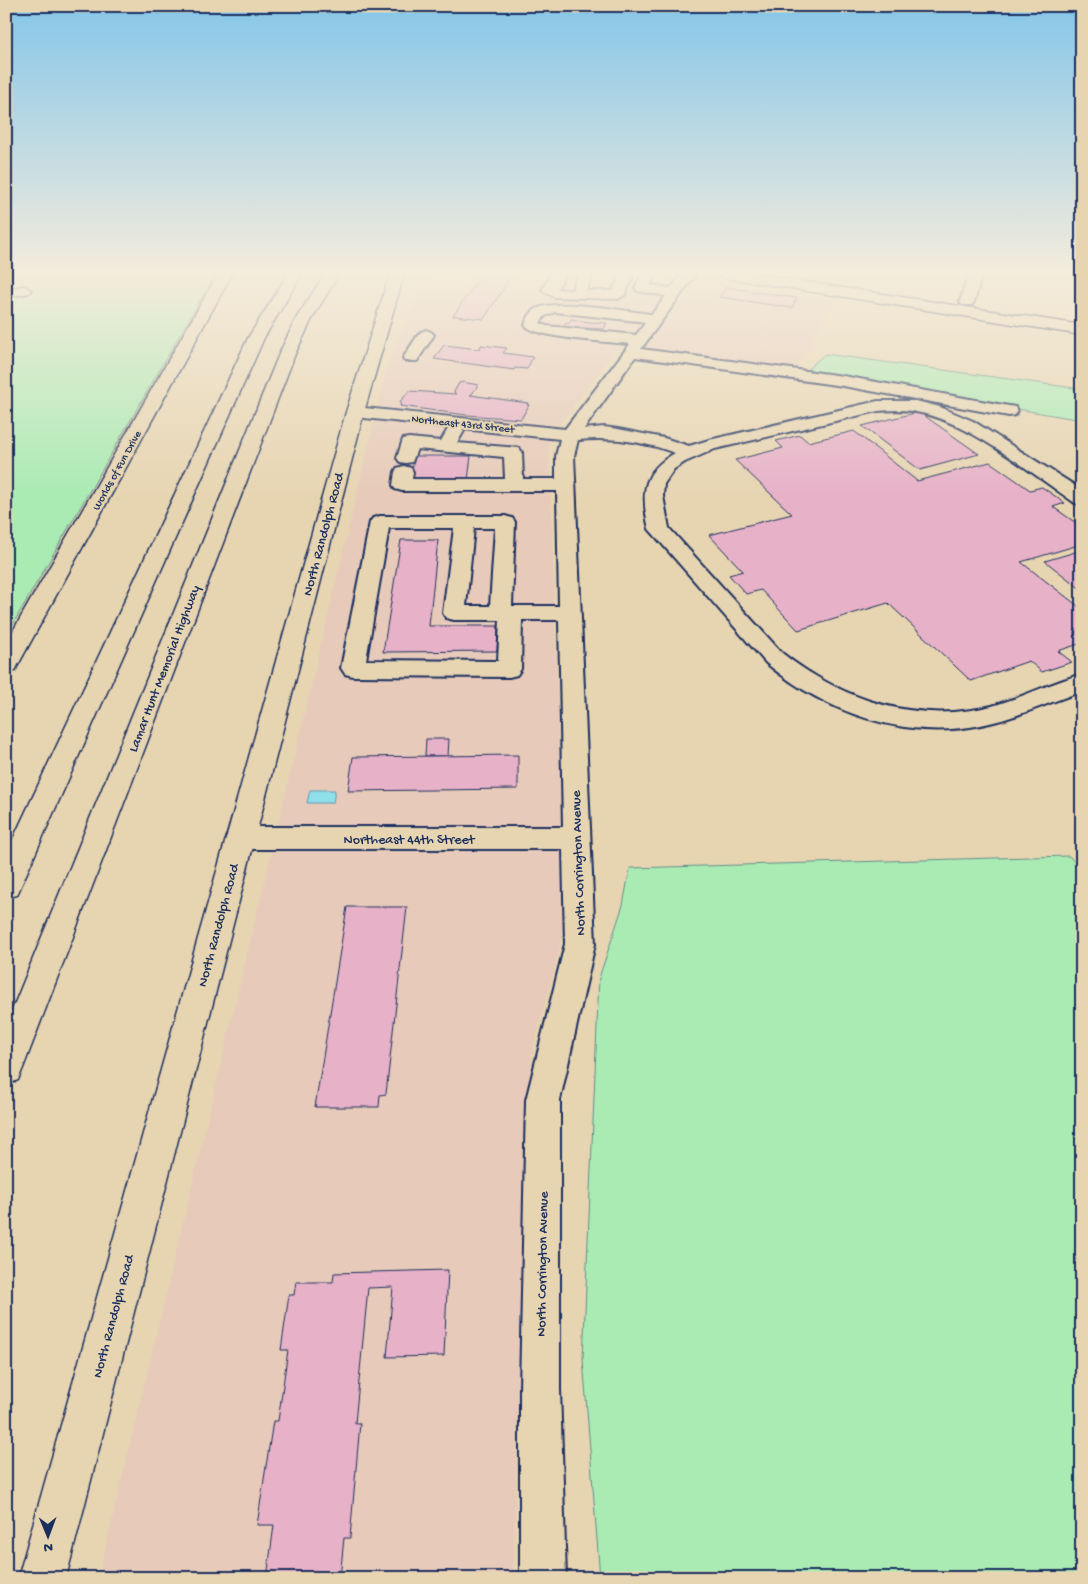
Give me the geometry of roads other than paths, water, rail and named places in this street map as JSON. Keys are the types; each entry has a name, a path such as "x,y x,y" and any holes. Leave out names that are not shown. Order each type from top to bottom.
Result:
{"main road":[{"name":"Worlds of Fun Drive","path":"6,665 185,348"},
{"path":"6,886 251,348"},
{"name":"Lamar Hunt Memorial Highway","path":"6,1068 290,348"},
{"name":"North Randolph Road","path":"42,1578 355,412 375,348"}],"street":[{"path":"411,358 418,348"},
{"name":"North Corrington Avenue","path":"543,1578 540,1389 542,1100 580,944 565,456 570,435 634,348"},
{"path":"646,348 1009,411"},
{"path":"1082,499 979,429 951,415 906,405 878,406 709,445 679,458 660,474 652,490 652,509 659,529 774,658 792,675 821,691 855,706 897,717 936,721 969,719 994,713 1082,682"},
{"name":"Northeast 43rd Street","path":"355,412 570,435"},
{"path":"446,447 459,423"},
{"path":"570,435 584,446 679,458"},
{"path":"514,485 513,452 409,443 402,485 514,485 566,485"},
{"path":"380,522 505,522 506,613 509,669 353,668 380,522"},
{"path":"465,522 454,613 569,613"},
{"name":"Northeast 44th Street","path":"240,838 577,838"}],"water":[{"path":"310,790 335,790 333,803 307,803"}]}
